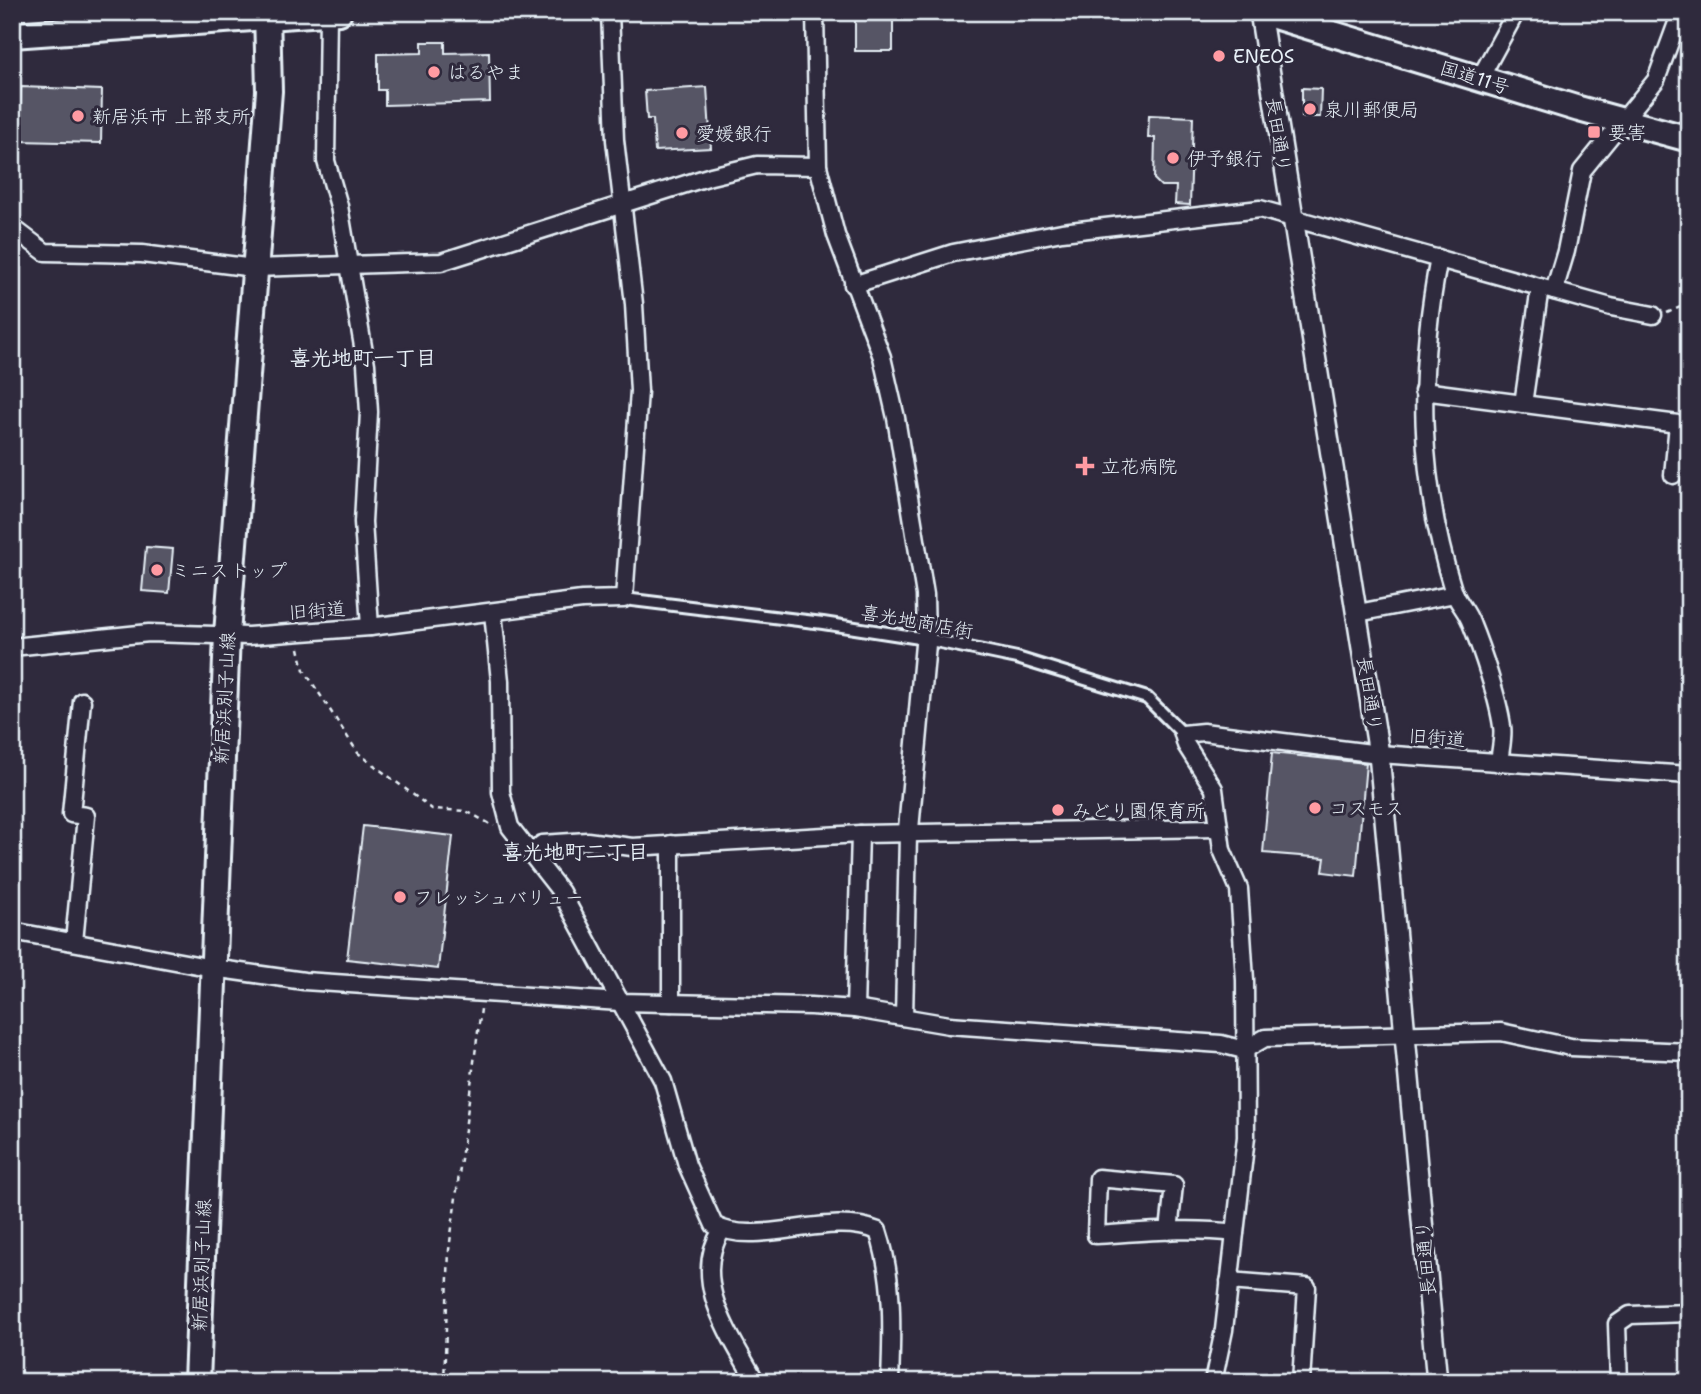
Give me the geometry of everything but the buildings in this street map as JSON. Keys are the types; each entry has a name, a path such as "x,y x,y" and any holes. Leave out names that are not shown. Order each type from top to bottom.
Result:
{"main road":[{"name":"国道11号","path":"1261,12 1624,122 1689,139"},
{"path":"12,35 175,18 333,13"},
{"name":"新居浜別子山線","path":"197,1382 227,634 269,91 268,14"}],"street":[{"path":"610,12 622,207 634,304 639,391 624,599"},
{"path":"815,12 818,166 836,235 882,357 896,418 925,595 926,639 908,835 904,1017"},
{"name":"長田通り","path":"1261,12 1291,218 1358,613 1379,754 1437,1382"},
{"path":"1480,78 1516,12"},
{"path":"1523,404 1547,288 1566,251 1582,171 1656,80 1681,12"},
{"path":"333,13 326,161 340,206 366,364 369,412 363,522 370,627"},
{"path":"12,227 45,252 142,254 254,268 441,262 622,207 711,176 757,165 818,166"},
{"path":"853,285 953,253 1062,232 1261,209 1653,315"},
{"path":"1439,258 1427,321 1423,391 1424,454 1439,541 1454,594 1471,621 1502,727 1499,763"},
{"path":"1423,391 1678,424 1673,475"},
{"path":"1358,613 1454,594"},
{"name":"旧街道","path":"12,647 149,633 248,636 298,633 493,613 582,600 624,599"},
{"name":"喜光地商店街","path":"624,599 766,615 926,639 1017,658 1147,698 1183,734"},
{"path":"493,613 500,681 501,792 510,827 561,892 663,1081 687,1165 714,1225 722,1230 743,1234 822,1224 868,1227 878,1231 887,1258 890,1293 890,1382"},
{"path":"74,942 86,816 71,814 82,701"},
{"name":"旧街道","path":"1183,734 1203,732 1379,754 1689,775"},
{"path":"1183,734 1186,745 1214,789 1222,850 1239,889 1245,980 1246,1137 1218,1368 1213,1382"},
{"path":"533,853 542,844 587,841 632,847 860,834 1218,828"},
{"path":"855,1009 860,834"},
{"path":"671,844 671,1003"},
{"path":"12,931 212,968 304,981 620,1002 855,1009 1016,1031 1221,1044 1244,1050 1265,1038 1501,1032 1571,1047 1689,1052"},
{"path":"1169,1231 1174,1185 1098,1178 1096,1235 1169,1231 1200,1228 1235,1233"},
{"path":"722,1230 710,1247 709,1284 721,1319 757,1382"},
{"path":"1229,1281 1307,1287 1301,1382"},
{"path":"1619,1382 1617,1324 1630,1315 1689,1313"}],"path":[{"path":"1653,315 1669,312 1689,303"},
{"path":"298,633 304,670 358,753 432,809 454,808 502,829 510,827"},
{"path":"444,1382 449,1250 483,992"}],"place":[{"name":"ENEOS","path":"1219,56"},
{"name":"はるやま","path":"434,72"},
{"name":"泉川郵便局","path":"1310,109"},
{"name":"新居浜市 上部支所","path":"78,116"},
{"name":"要害","path":"1594,132"},
{"name":"愛媛銀行","path":"682,133"},
{"name":"伊予銀行","path":"1173,158"},
{"name":"立花病院","path":"1085,466"},
{"name":"ミニストップ","path":"157,570"},
{"name":"コスモス","path":"1315,808"},
{"name":"みどり園保育所","path":"1058,810"},
{"name":"フレッシュバリュー","path":"400,897"}],"district":[{"name":"喜光地町一丁目","path":"363,358"},
{"name":"喜光地町二丁目","path":"575,852"}]}
